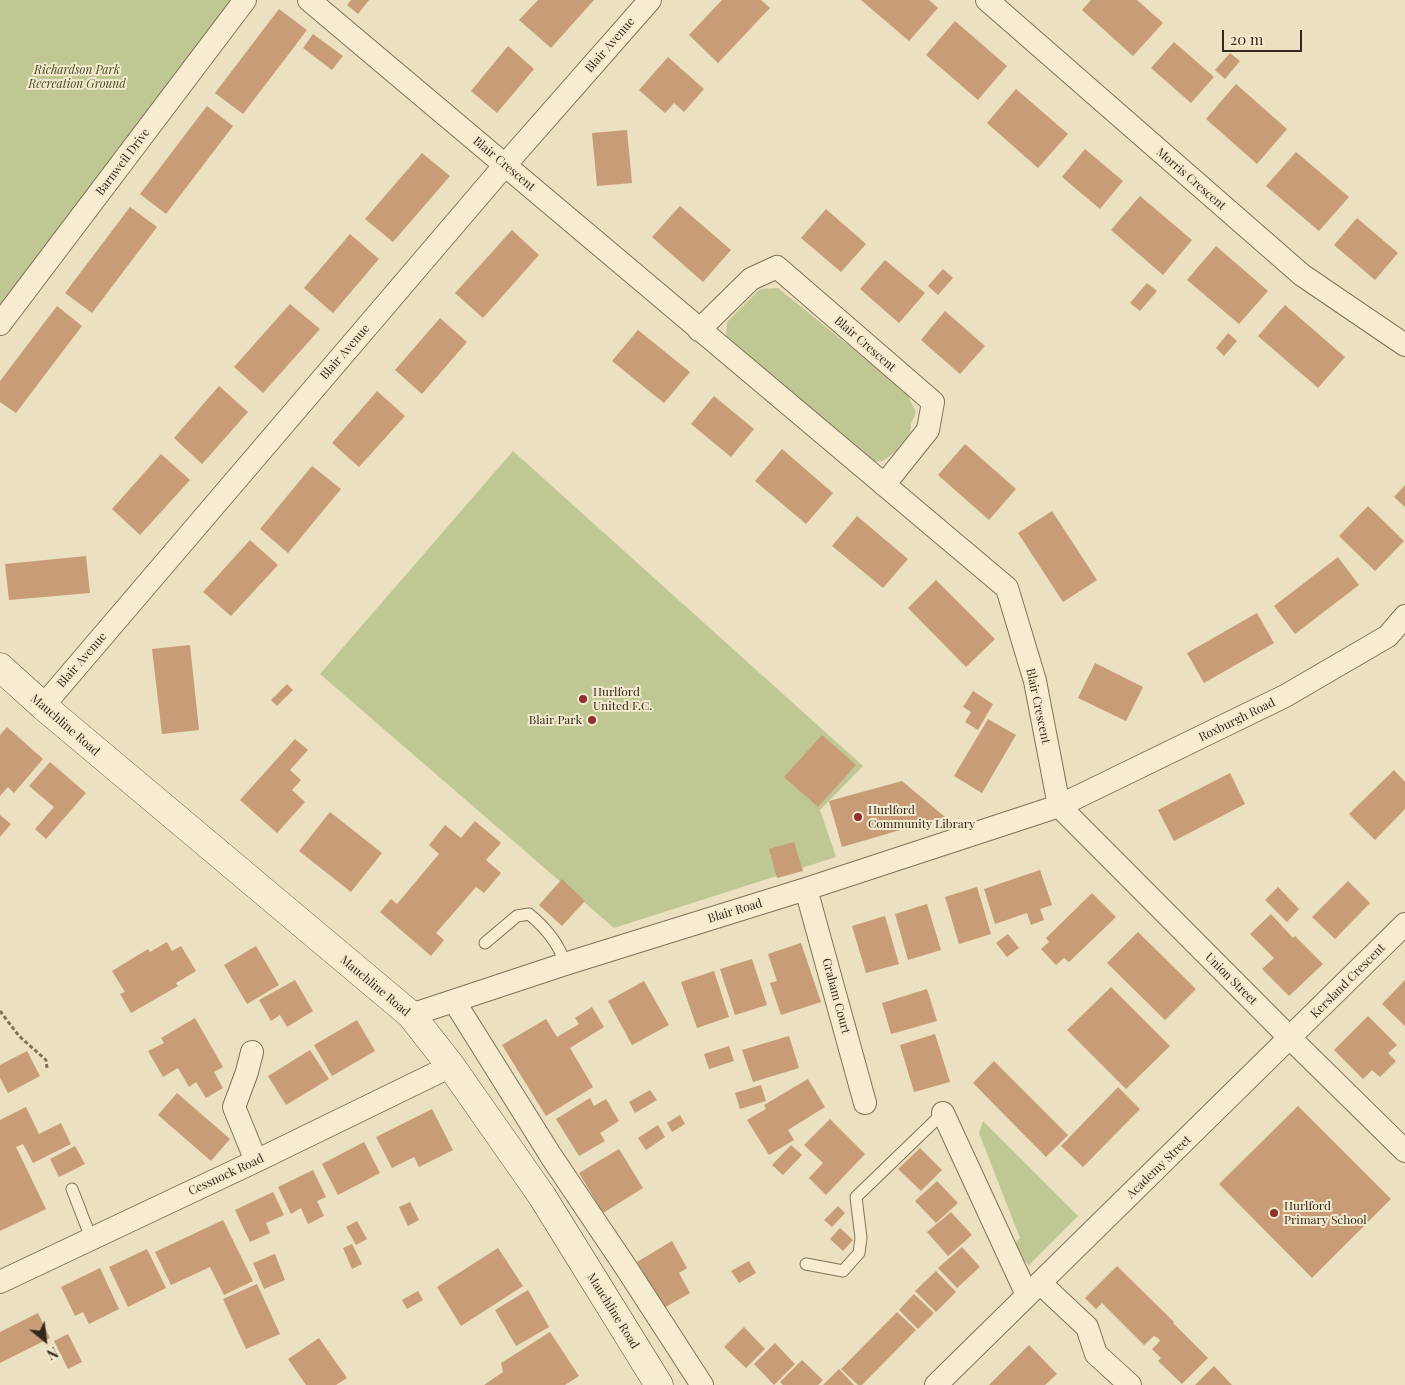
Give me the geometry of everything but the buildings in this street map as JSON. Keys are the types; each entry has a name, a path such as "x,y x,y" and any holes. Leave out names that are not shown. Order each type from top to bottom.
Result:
{"main road":[{"name":"Mauchline Road","path":"0,667 43,706 411,1015 451,1066 542,1196 660,1385"}],"street":[{"name":"Barnweil Drive","path":"0,324 246,0"},
{"name":"Blair Crescent","path":"309,0 1007,588 1034,682 1059,806"},
{"name":"Blair Avenue","path":"43,706 505,165 650,0"},
{"name":"Morris Crescent","path":"987,0 1302,276 1405,346"},
{"name":"Blair Crescent","path":"699,330 751,279 777,267 933,402 928,430 884,485"},
{"name":"Roxburgh Road","path":"1059,806 1285,696 1388,636 1405,616"},
{"name":"Blair Road","path":"411,1015 1059,806"},
{"name":"Union Street","path":"1059,806 1405,1151"},
{"name":"Graham Court","path":"806,889 866,1103"},
{"name":"Kersland Crescent","path":"1290,1038 1405,924"},
{"path":"454,1001 551,1156 702,1385"},
{"name":"Academy Street","path":"936,1385 1290,1038"},
{"path":"252,1052 234,1107 256,1161"},
{"name":"Cessnock Road","path":"0,1282 451,1066"},
{"path":"943,1113 1034,1289 1086,1327 1096,1354 1130,1385"}],"lane":[{"path":"486,943 517,916 530,914 555,940 566,964"},
{"path":"806,1264 843,1271 859,1254 861,1238 856,1197 943,1113"},
{"path":"72,1189 91,1238"}],"path":[{"path":"0,1011 19,1036 46,1060 47,1068"}],"green space":[{"name":"Richardson Park Recreation Ground","path":"0,0 231,0 0,306"},
{"path":"778,288 906,392 916,412 911,424 910,433 894,453 883,461 871,462 726,337 727,322 760,289"},
{"name":"Hurlford United F.C.","path":"513,451 863,766 820,810 836,857 614,928 320,674"},
{"path":"983,1121 1078,1216 1029,1265 1011,1247 1020,1238 979,1133"}],"place":[{"name":"Hurlford United F.C.","path":"583,699"},
{"name":"Blair Park","path":"592,720"},
{"name":"Hurlford Community Library","path":"858,817"},
{"name":"Hurlford Primary School","path":"1274,1213"}]}
